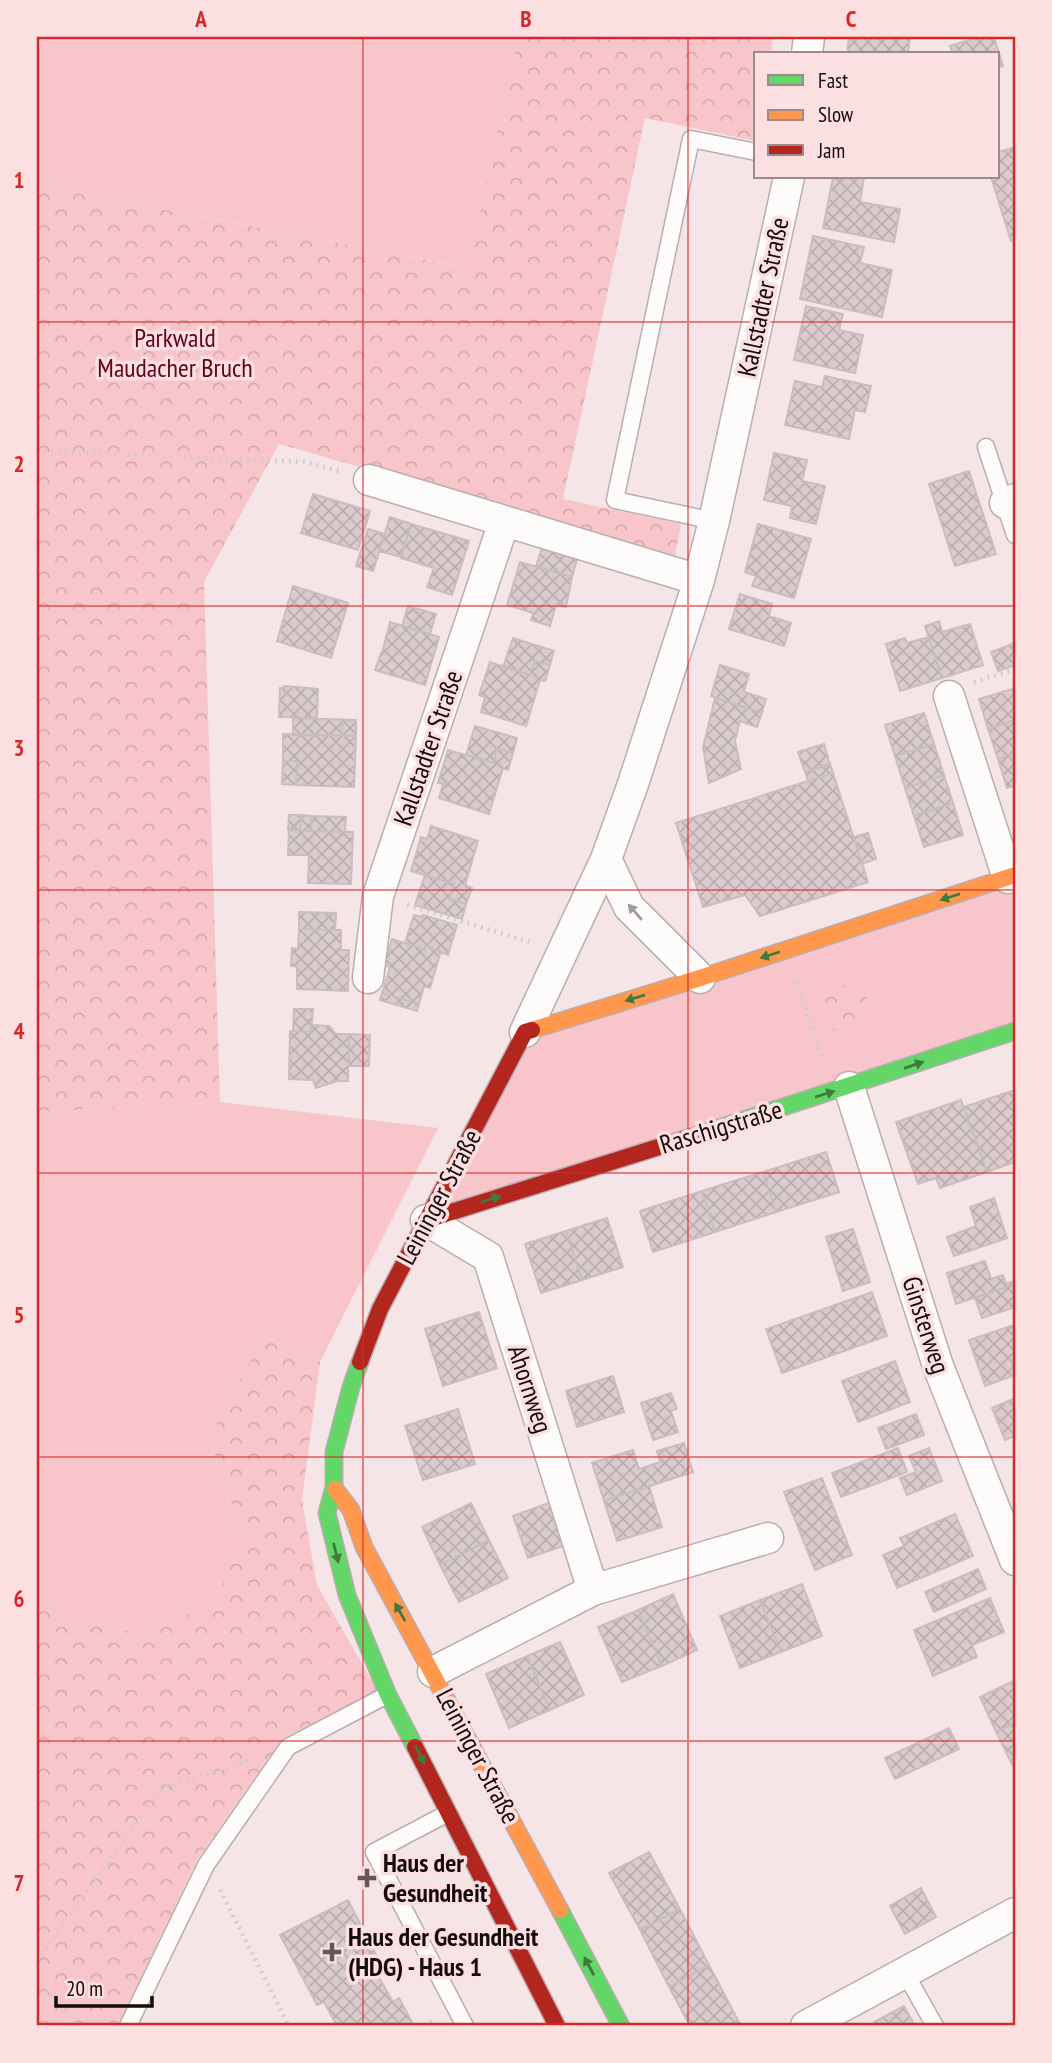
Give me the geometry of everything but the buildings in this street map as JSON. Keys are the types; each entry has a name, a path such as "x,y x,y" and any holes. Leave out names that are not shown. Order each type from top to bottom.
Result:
{"street":[{"name":"Kallstadter Straße","path":"525,1032 606,859 633,785 699,580 789,178"},
{"path":"369,480 699,580"},
{"name":"Kallstadter Straße","path":"368,978 378,896 505,522"},
{"path":"525,1032 1011,877 949,696"},
{"path":"606,859 629,908 700,978"},
{"name":"Raschigstraße","path":"426,1220 849,1087 1015,1031"},
{"name":"Leininger Straße","path":"525,1032 380,1309 351,1387 334,1452 334,1487 327,1513 346,1595 449,1813 557,2026"},
{"name":"Ginsterweg","path":"849,1087 938,1366 1015,1560"},
{"name":"Ahornweg","path":"426,1220 488,1257 593,1590"},
{"name":"Leininger Straße","path":"334,1487 351,1510 364,1547 428,1675 621,2026"},
{"path":"428,1675 593,1590 768,1538"},
{"path":"806,2026 1015,1913"}],"lane":[{"path":"714,521 615,500 691,139 754,152"},
{"path":"986,447 1010,501 1015,535"},
{"path":"128,2026 206,1865 288,1746 394,1692"},
{"path":"449,1813 374,1852 465,2026"},
{"path":"905,1973 935,2026"}],"path":[{"path":"37,451 306,462 369,480"},
{"path":"949,696 961,687 1015,669"},
{"path":"378,896 496,932"},
{"path":"807,944 814,961 793,968 824,1061"},
{"path":"37,1960 160,1789 288,1746"},
{"path":"206,1865 289,2026"},
{"path":"37,1979 79,2026"}],"green space":[{"path":"37,37 518,37 469,268 37,185"},
{"name":"Parkwald Maudacher Bruch","path":"518,37 773,37 771,52 754,52 754,141 645,118 563,499 681,524 675,557 279,444 204,582 220,1102 37,1112 37,185 468,268"},
{"path":"1015,875 1015,1031 426,1220 525,1032"},
{"path":"846,985 863,992 870,1009 863,1026 846,1033 829,1026 822,1009 829,992"},
{"path":"220,1102 438,1128 320,1362 264,1336 209,1437 243,1540 214,1604 140,1634 37,1609 37,1112"},
{"path":"264,1336 320,1362 302,1500 317,1585 377,1690 282,1739 197,1860 118,2026 37,2026 37,1609 140,1634 214,1603 243,1540 209,1437"}],"traffic: fast":[{"path":"716,1129 1015,1031"},
{"path":"360,1362 334,1452 334,1487 327,1513 347,1595 388,1695 415,1747"},
{"path":"560,1910 621,2026"}],"traffic: slow":[{"path":"532,1030 1015,875"},
{"path":"335,1489 351,1510 364,1547 560,1910"}],"traffic: jam":[{"path":"360,1362 380,1309 525,1032 532,1030"},
{"path":"426,1220 716,1129"},
{"path":"415,1747 557,2026"}],"place":[{"name":"Haus der Gesundheit","path":"367,1878"},
{"name":"Haus der Gesundheit (HDG) - Haus 1","path":"332,1952"}]}
